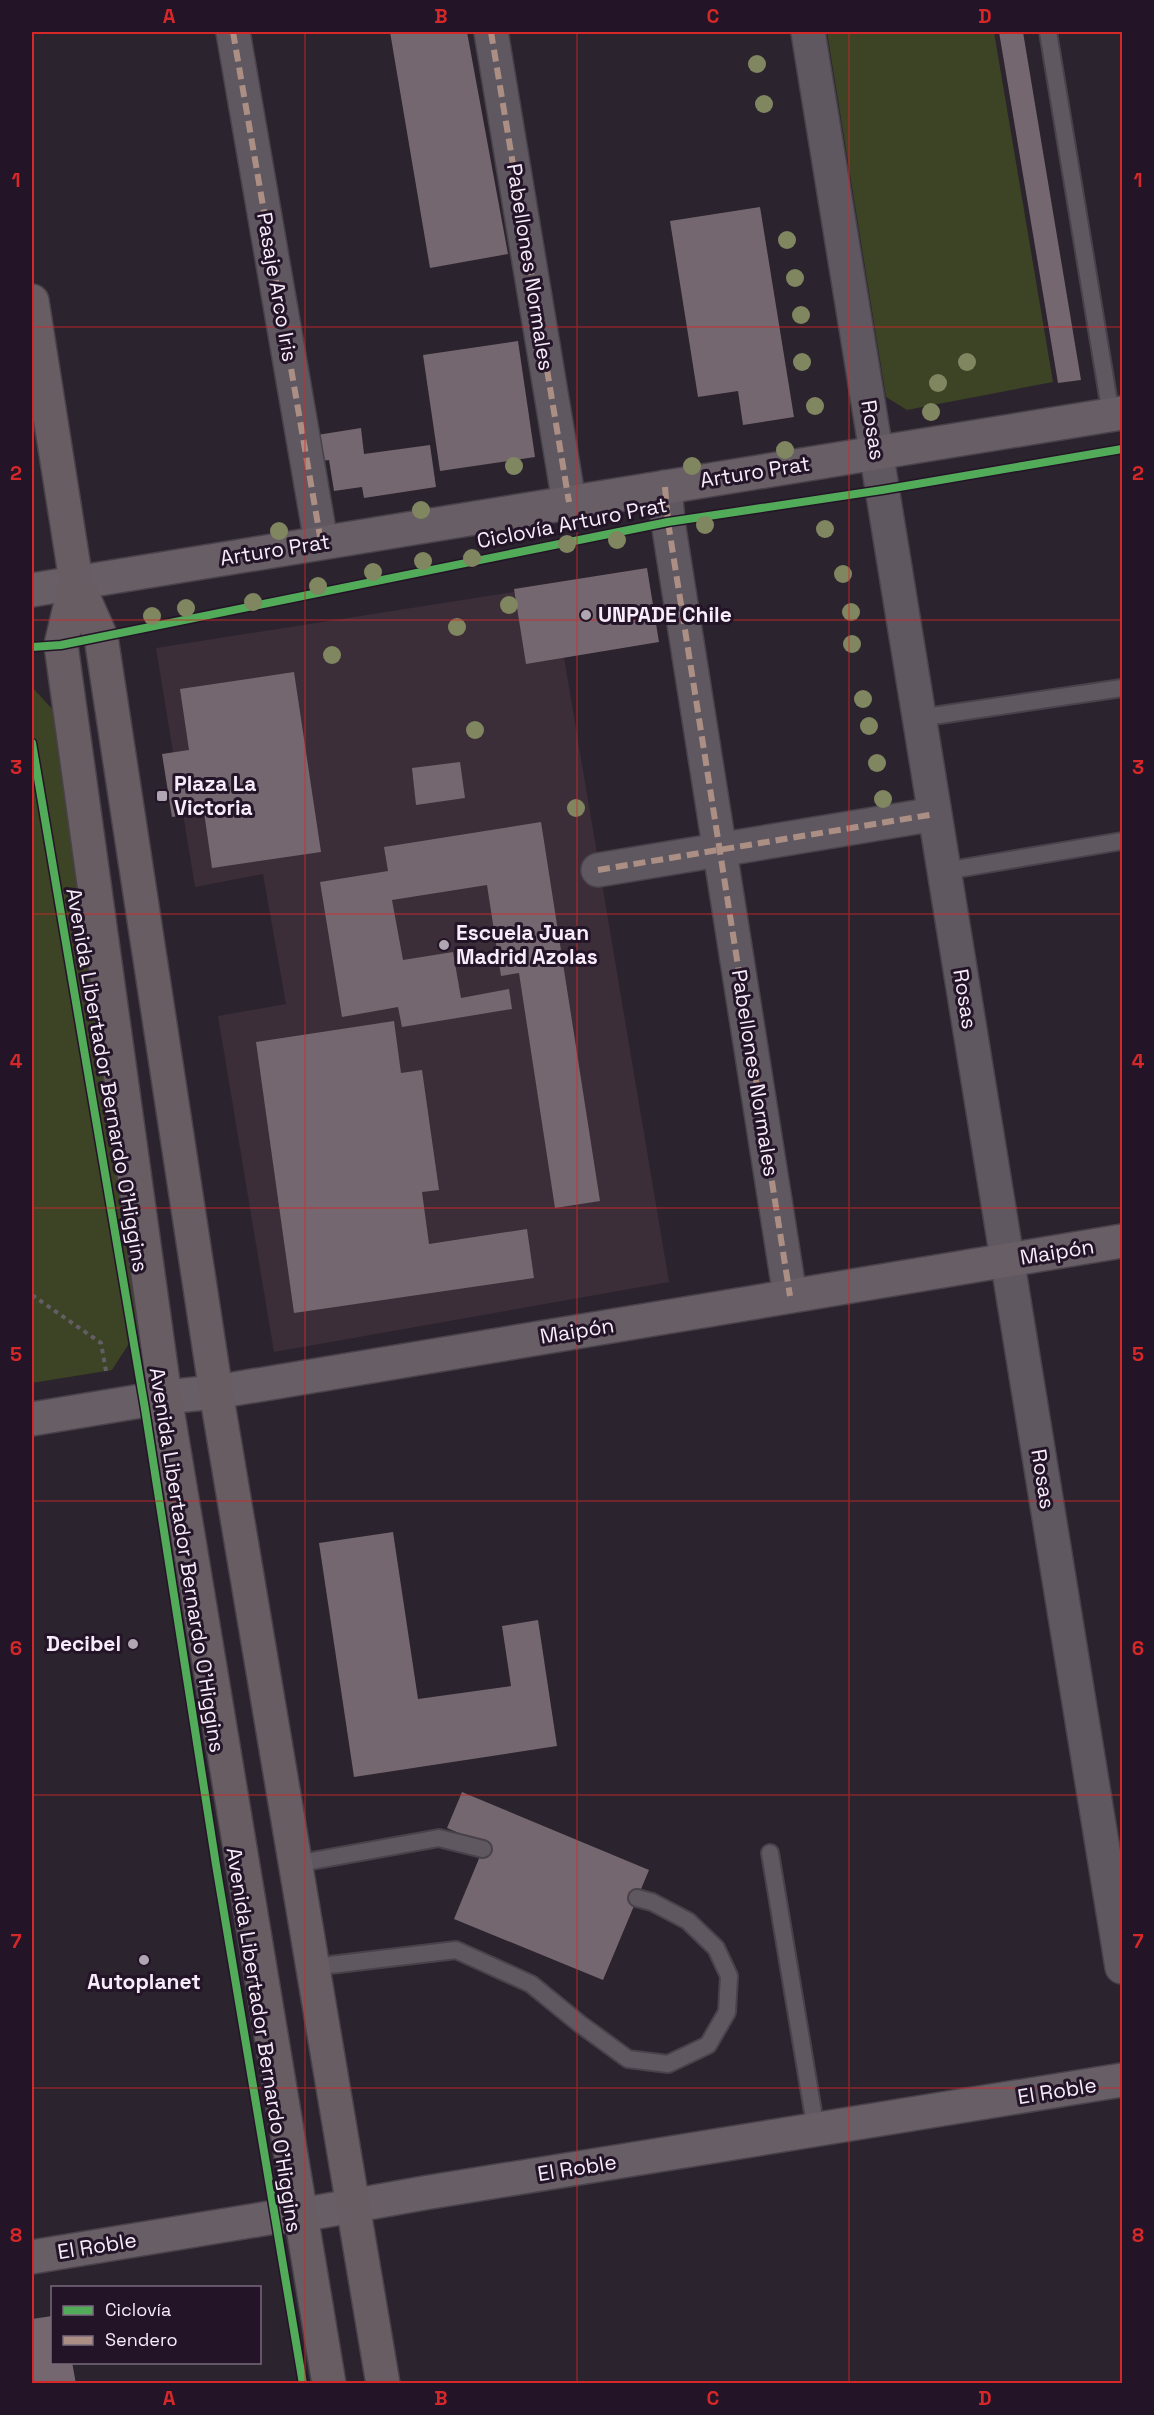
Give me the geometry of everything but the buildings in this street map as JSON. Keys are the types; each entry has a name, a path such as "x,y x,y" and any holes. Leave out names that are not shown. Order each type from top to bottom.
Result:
{"main road":[{"name":"Avenida Libertador Bernardo O'Higgins","path":"32,301 76,581 101,637 216,1392 383,2384"},
{"name":"Avenida Libertador Bernardo O'Higgins","path":"76,581 61,645 165,1397 329,2384"}],"street":[{"name":"Pasaje Arco Iris","path":"233,32 321,542"},
{"name":"Pabellones Normales","path":"491,32 569,502"},
{"name":"Rosas","path":"808,32 1122,1966"},
{"name":"Arturo Prat","path":"32,590 76,581 1117,414"},
{"name":"Pabellones Normales","path":"665,487 668,522 790,1296"},
{"path":"598,870 935,814"},
{"name":"Maipón","path":"32,1419 165,1397 216,1392 1122,1241"},
{"name":"El Roble","path":"32,2257 1122,2080"}],"lane":[{"path":"1048,32 1117,414"},
{"path":"919,718 1122,688"},
{"path":"945,871 1122,841"},
{"path":"295,1864 439,1838 483,1849"},
{"path":"770,1853 816,2130"},
{"path":"313,1967 456,1950 531,1984 628,2059 668,2064 708,2045 727,2012 729,1976 716,1948 688,1921 652,1902 637,1898"}],"path":[{"path":"32,1295 101,1343 112,1406"}],"shaded area":[{"name":"Escuela Juan Madrid Azolas","path":"552,586 669,1282 274,1352 218,1016 286,1004 263,874 195,887 156,648"}],"green space":[{"path":"827,32 994,32 1053,382 907,410 886,397"},
{"path":"32,687 54,711 143,1322 112,1370 32,1383"}],"marked path":[{"path":"233,32 321,542"},
{"path":"491,32 569,502"},
{"path":"665,487 668,522 790,1296"},
{"path":"598,870 935,814"}],"cycle path":[{"name":"Ciclovía Arturo Prat","path":"32,647 61,645 668,522 882,490 1122,449"},
{"path":"32,743 145,1409 216,1865 303,2384"}],"place":[{"name":"UNPADE Chile","path":"586,615"},
{"name":"Plaza La Victoria","path":"162,796"},
{"name":"Escuela Juan Madrid Azolas","path":"444,945"},
{"name":"Decibel","path":"133,1644"},
{"name":"Autoplanet","path":"144,1960"}]}
